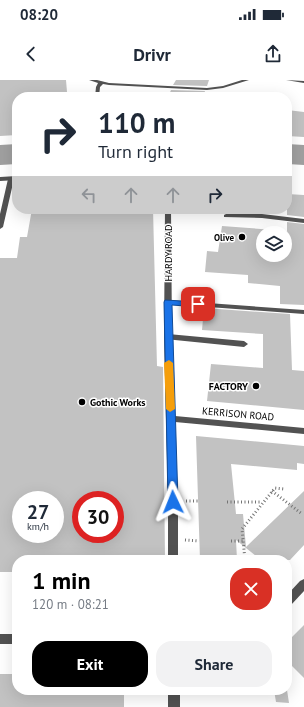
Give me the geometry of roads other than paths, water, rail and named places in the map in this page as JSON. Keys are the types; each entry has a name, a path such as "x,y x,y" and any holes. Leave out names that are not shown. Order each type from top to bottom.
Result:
{"street":[{"path":"91,80 100,83 207,89 223,87 247,80"},
{"path":"152,86 160,80"},
{"path":"288,80 304,82"},
{"path":"97,92 100,83"},
{"path":"0,179 12,178"},
{"path":"0,227 12,185"},
{"name":"HARDY ROAD","path":"168,214 168,337 173,555"},
{"path":"226,216 262,216 304,221"},
{"path":"168,302 304,312"},
{"path":"168,337 244,344"},
{"name":"KERRISON ROAD","path":"171,419 304,431"},
{"path":"292,597 304,584"},
{"path":"0,639 12,639"},
{"path":"174,695 174,707"}],"place":[{"name":"Olive","path":"242,237"},
{"name":"FACTORY","path":"256,386"},
{"name":"Gothic Works","path":"82,402"}]}
